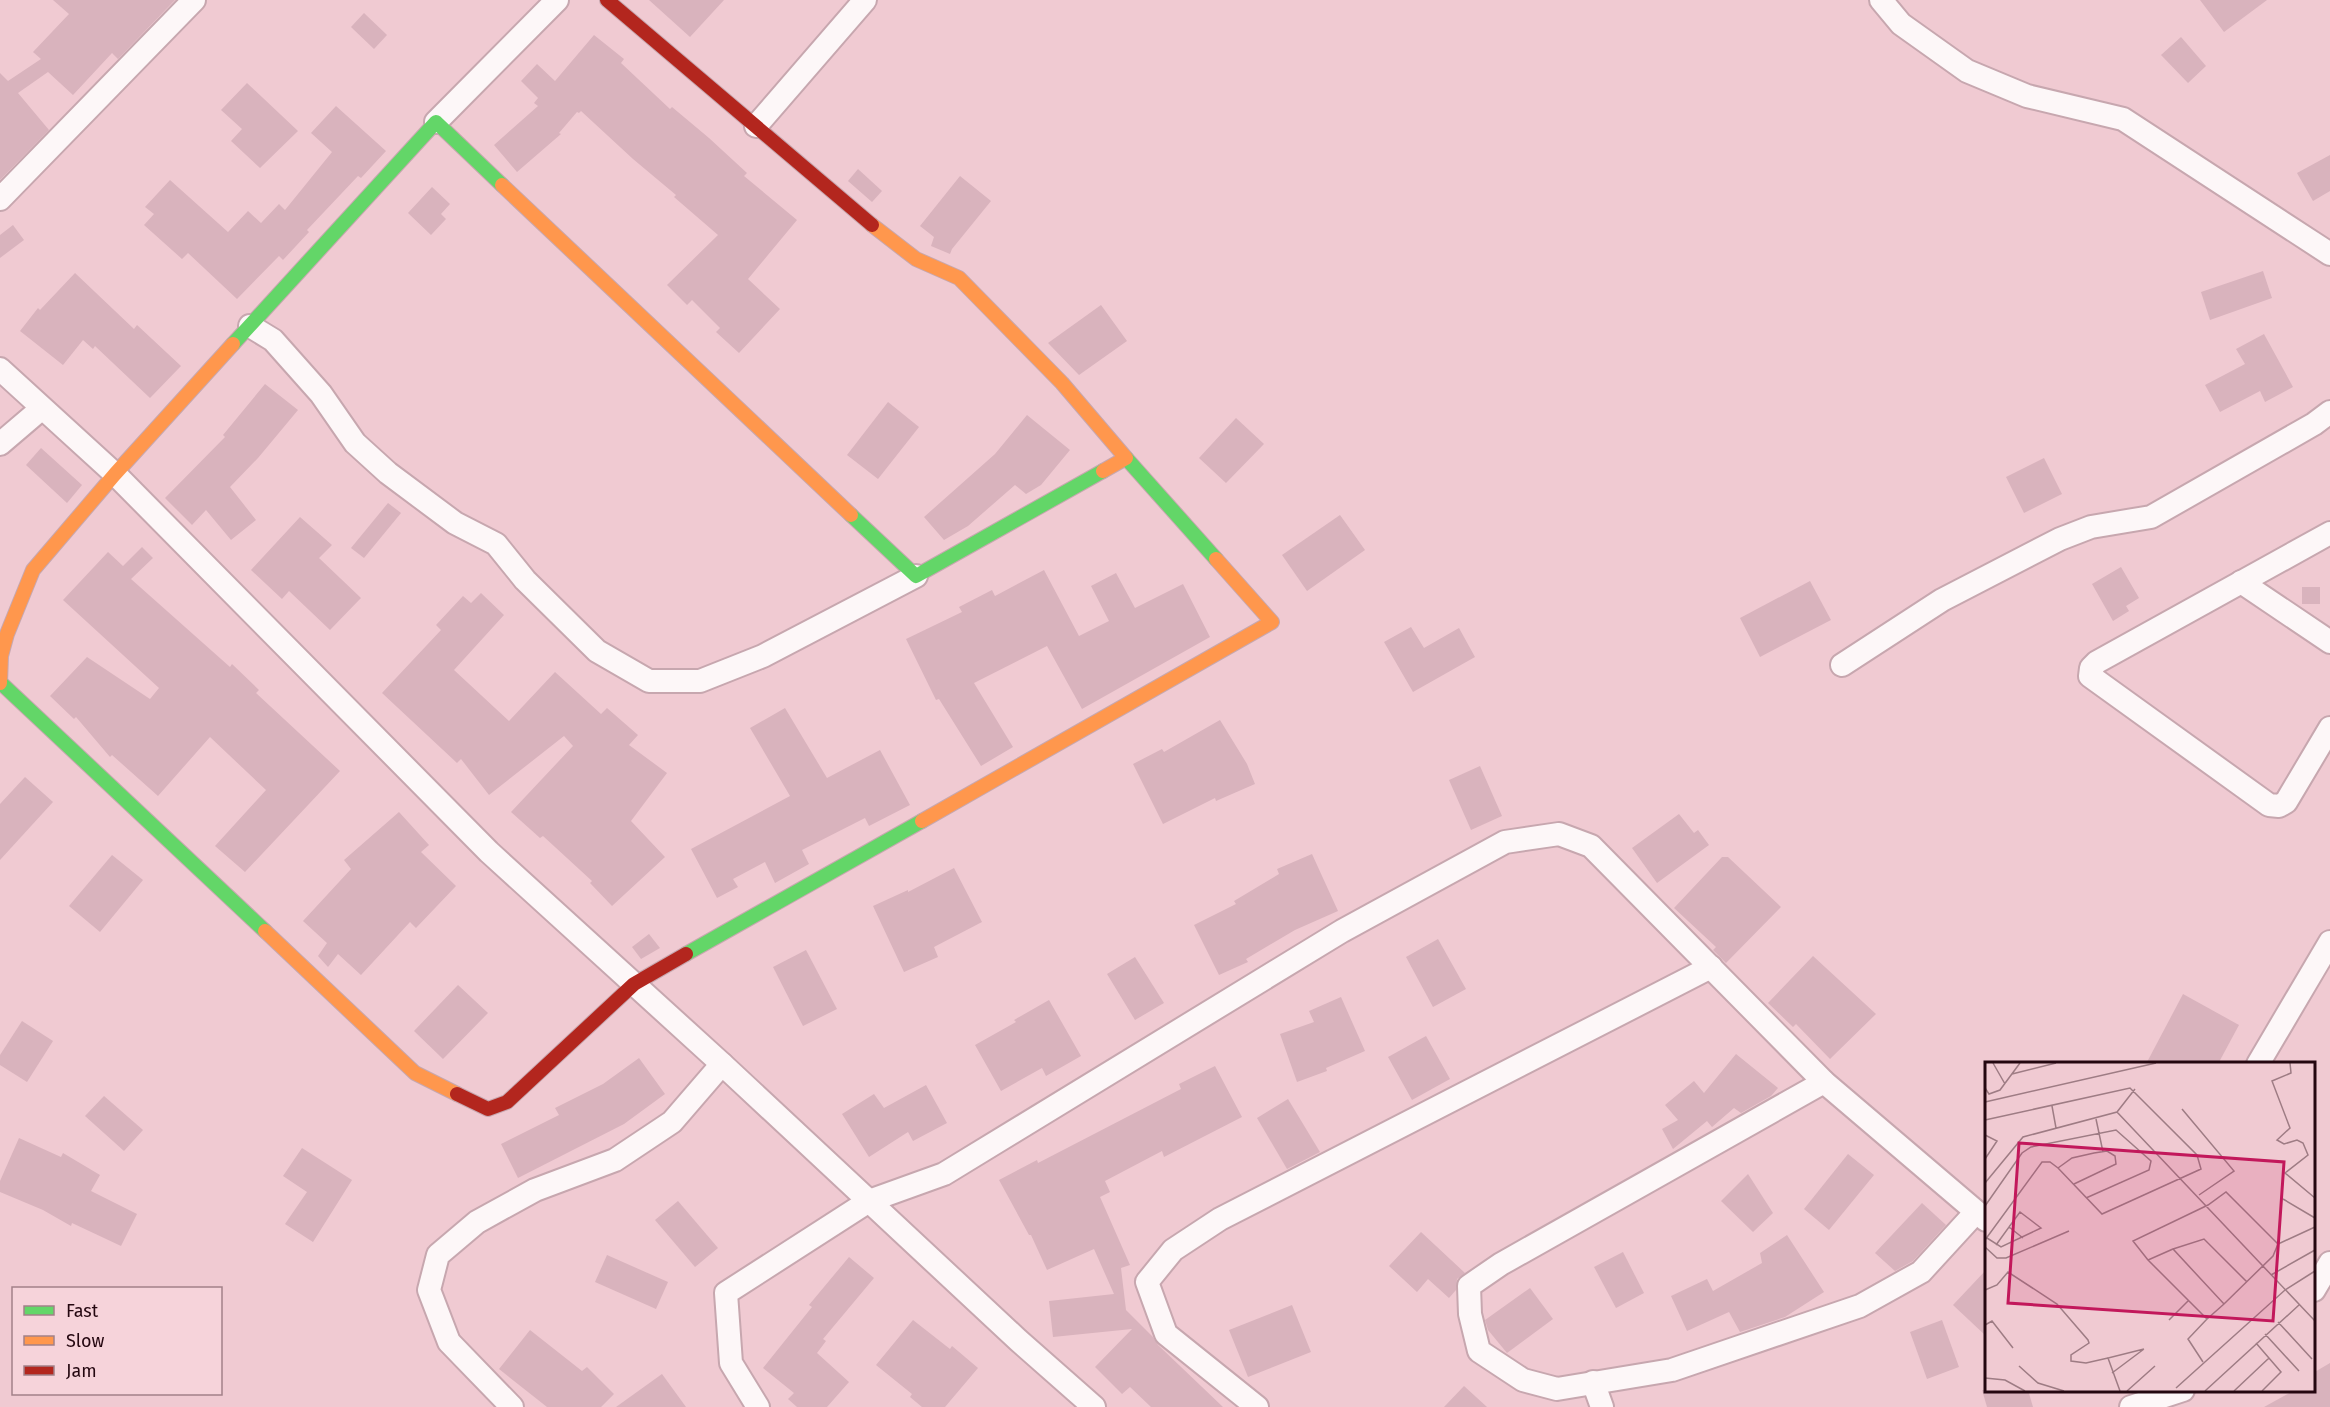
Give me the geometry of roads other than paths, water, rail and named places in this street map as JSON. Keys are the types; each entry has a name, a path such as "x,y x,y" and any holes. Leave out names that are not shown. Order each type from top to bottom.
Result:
{"street":[{"path":"0,199 194,0"},
{"path":"557,0 436,122 115,474 33,570 7,634 1,656 0,683 415,1073 488,1109 507,1102 634,984 1272,622 1125,458 1062,382 959,278 916,259 607,0"},
{"path":"756,126 865,0"},
{"path":"1881,0 1901,24 1967,71 2027,96 2123,119 2330,254"},
{"path":"436,122 916,576"},
{"path":"250,326 273,340 321,393 355,443 380,466 454,523 496,544 525,580 597,651 649,681 700,681 763,656 916,576 1125,458"},
{"path":"0,369 41,409 115,474 489,852 1094,1407"},
{"path":"0,444 41,409"},
{"path":"1842,665 1942,600 2060,539 2091,527 2151,517 2314,424 2330,412"},
{"path":"2330,533 2097,662 2091,668 2090,675 2269,805 2279,806 2286,802 2330,728"},
{"path":"2241,582 2330,642"},
{"path":"758,1407 731,1363 726,1293 869,1201 944,1174 1342,931 1505,842 1560,834 1591,846 1824,1082 1981,1216 1922,1272 1860,1306 1672,1370 1557,1389 1523,1380 1479,1351 1470,1314 1469,1286 1501,1264 1824,1082"},
{"path":"2259,1062 2330,942"},
{"path":"1257,1407 1166,1334 1147,1282 1173,1250 1220,1219 1711,967"},
{"path":"512,1407 449,1342 429,1290 438,1255 477,1222 535,1190 615,1160 672,1122 722,1064"},
{"path":"2315,1287 2330,1263"},
{"path":"1593,1382 1602,1407"},
{"path":"2131,1407 2177,1392"}]}
